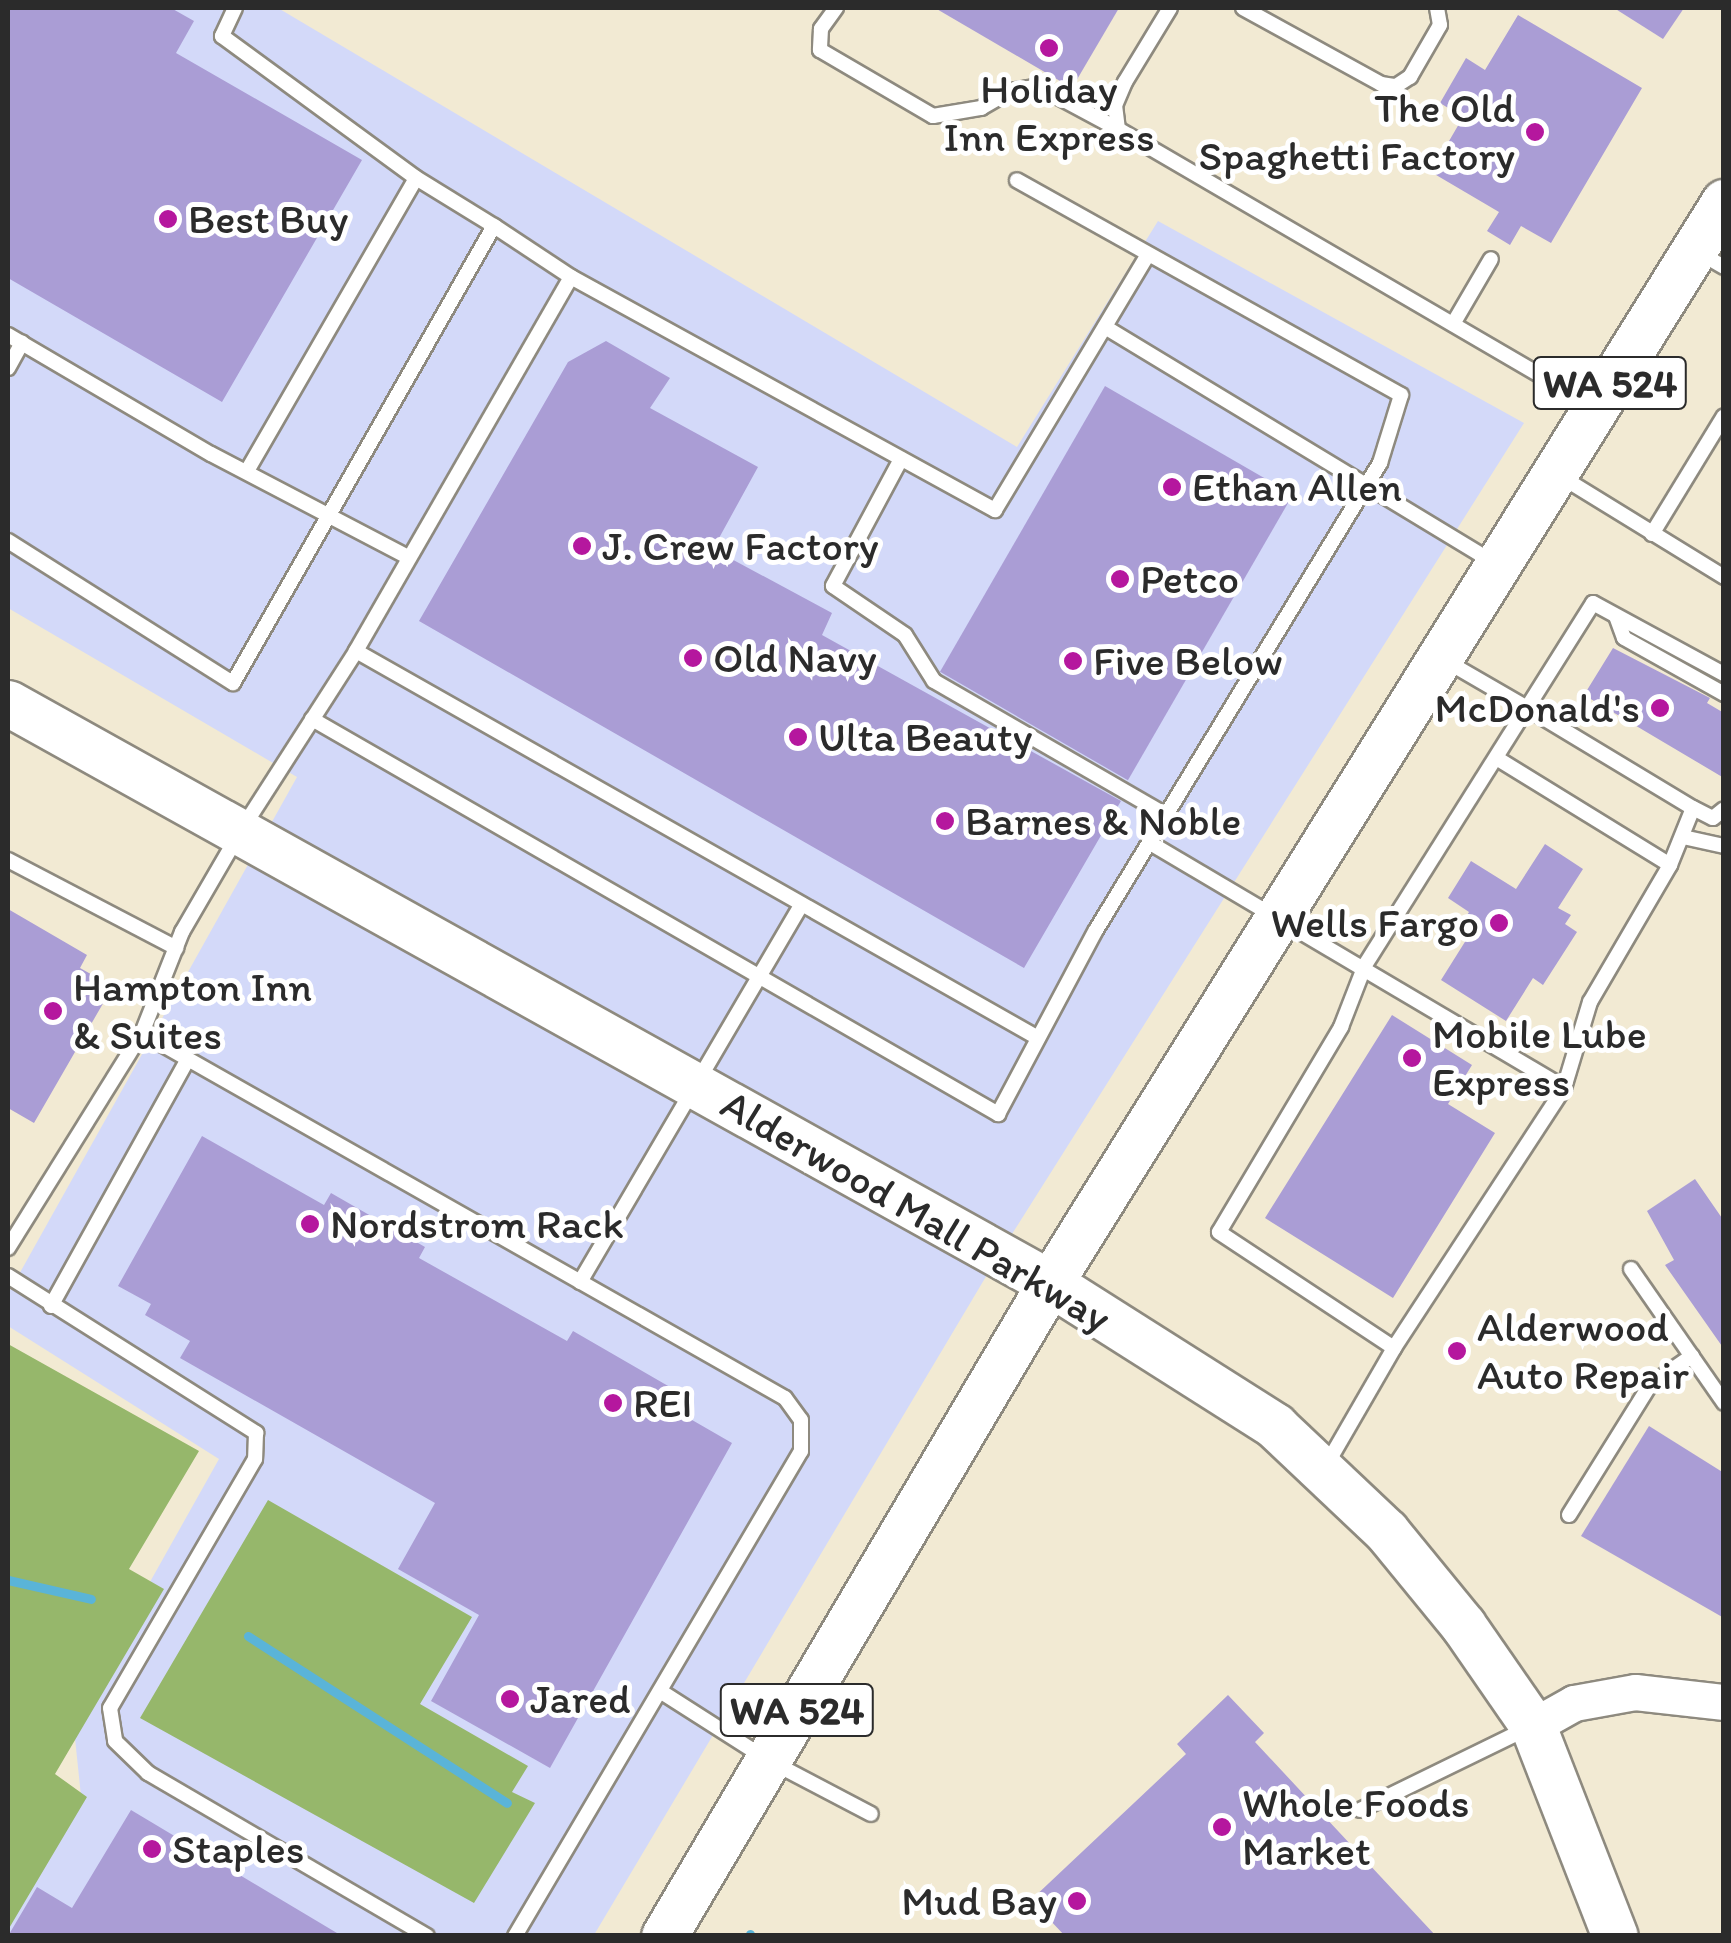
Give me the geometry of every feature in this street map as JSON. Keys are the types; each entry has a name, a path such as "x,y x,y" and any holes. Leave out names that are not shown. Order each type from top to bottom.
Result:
{"main road":[{"name":"WA 524","path":"664,1936 1050,1282 1596,407 1709,258 1724,202"},
{"name":"Alderwood Mall Parkway","path":"8,703 1050,1282 1253,1410 1323,1472 1408,1558 1533,1726 1615,1936"}],"street":[{"path":"1533,1726 1574,1703 1634,1692 1724,1702"}],"lane":[{"path":"235,8 222,36 416,178 571,277 995,510 1148,254"},
{"path":"836,8 821,29 820,50 933,116 981,108 1010,91 1038,86 1596,407"},
{"path":"1118,129 1115,105 1170,8"},
{"path":"1244,8 1381,84 1396,86 1410,77 1440,25 1437,8"},
{"path":"247,471 416,178"},
{"path":"312,719 998,1114 1152,844 1368,485 1400,396 1016,180"},
{"path":"8,541 233,683 494,226"},
{"path":"1453,324 1491,260"},
{"path":"8,1248 142,1032 176,948 240,832 356,650 406,556 571,277"},
{"path":"1105,327 1498,565"},
{"path":"8,334 326,516 406,556"},
{"path":"8,368 22,343"},
{"path":"1652,534 1724,416"},
{"path":"901,458 833,586 905,636 934,681 1170,817"},
{"path":"1555,472 1724,577"},
{"path":"1394,1348 1219,1232 1342,1026 1365,965 1594,604 1724,674"},
{"path":"1616,616 1624,638 1724,694"},
{"path":"356,650 1038,1038"},
{"path":"1441,658 1693,808 1720,816"},
{"path":"1498,759 1670,865"},
{"path":"1323,1472 1394,1348 1564,1088 1590,1002 1670,865 1693,808"},
{"path":"1683,837 1724,846"},
{"path":"1152,844 1280,914 1564,1088"},
{"path":"8,860 176,948"},
{"path":"580,1282 802,904"},
{"path":"142,1032 784,1398 801,1420 801,1451 516,1936"},
{"path":"51,1306 188,1059"},
{"path":"1631,1268 1724,1402"},
{"path":"8,1276 256,1433 255,1459 110,1708 115,1741 148,1773 423,1934"},
{"path":"1569,1516 1650,1385 1692,1356"},
{"path":"660,1691 768,1760 871,1814"},
{"path":"1360,1810 1533,1726"}],"shaded area":[{"path":"8,8 278,8 1017,447 1158,221 1524,423 1000,1253 594,1935 8,1935 8,1923 81,1796 73,1719 219,1459 8,1326 8,1294 297,777 8,608"}],"green space":[{"path":"8,1344 199,1451 129,1569 164,1589 55,1774 87,1797 8,1930"},
{"path":"268,1500 472,1617 420,1704 528,1766 512,1792 535,1803 474,1903 140,1718"}],"building":[{"name":"Best Buy","path":"8,8 171,8 194,21 176,53 362,160 222,402 8,278"},
{"name":"Holiday Inn Express","path":"935,8 1119,8 1072,88"},
{"path":"1614,8 1684,8 1663,39"},
{"name":"The Old Spaghetti Factory","path":"1518,15 1642,88 1551,243 1521,226 1510,245 1487,231 1499,212 1431,172 1463,117 1440,103 1466,58 1485,70"},
{"path":"606,341 670,378 650,408 758,467 713,549 832,613 822,635 1121,801 1024,968 419,621 568,362"},
{"path":"1105,386 1293,495 1128,780 940,672"},
{"name":"McDonald's","path":"1613,648 1710,698 1707,703 1724,713 1724,778 1584,695"},
{"path":"1545,844 1583,869 1558,908 1571,915 1565,924 1577,932 1543,985 1533,978 1506,1021 1441,980 1468,937 1458,930 1469,912 1448,898 1471,861 1516,889"},
{"name":"Hampton Inn & Suites","path":"8,909 87,955 80,968 105,982 97,995 105,1000 34,1123 8,1108"},
{"path":"1392,1015 1472,1065 1448,1104 1495,1133 1393,1298 1265,1218"},
{"path":"202,1136 324,1205 331,1193 425,1247 419,1258 567,1341 573,1331 682,1394 673,1409 732,1443 550,1768 431,1701 479,1615 398,1569 435,1503 180,1358 190,1341 145,1315 151,1304 118,1286"},
{"path":"1695,1179 1724,1221 1724,1349 1665,1265 1674,1260 1647,1211"},
{"path":"1649,1426 1724,1473 1724,1618 1581,1536"},
{"name":"Whole Foods Market","path":"1228,1695 1264,1733 1255,1742 1436,1936 1065,1936 1031,1900 1186,1754 1177,1744"},
{"name":"Staples","path":"131,1810 342,1936 8,1936 37,1887 72,1908"}],"waterway":[{"path":"8,1580 91,1599"},
{"path":"248,1636 507,1803"}],"place":[{"name":"Holiday Inn Express","path":"1049,48"},
{"name":"The Old Spaghetti Factory","path":"1535,132"},
{"name":"Best Buy","path":"168,219"},
{"name":"Ethan Allen","path":"1172,487"},
{"name":"J. Crew Factory","path":"582,546"},
{"name":"Petco","path":"1120,579"},
{"name":"Old Navy","path":"693,658"},
{"name":"Five Below","path":"1073,661"},
{"name":"McDonald's","path":"1660,708"},
{"name":"Ulta Beauty","path":"798,737"},
{"name":"Barnes & Noble","path":"945,821"},
{"name":"Wells Fargo","path":"1499,923"},
{"name":"Hampton Inn & Suites","path":"53,1011"},
{"name":"Mobile Lube Express","path":"1412,1058"},
{"name":"Nordstrom Rack","path":"310,1224"},
{"name":"Alderwood Auto Repair","path":"1457,1351"},
{"name":"REI","path":"613,1403"},
{"name":"Jared","path":"510,1699"},
{"name":"Whole Foods Market","path":"1222,1827"},
{"name":"Staples","path":"152,1849"},
{"name":"Mud Bay","path":"1077,1901"}]}
